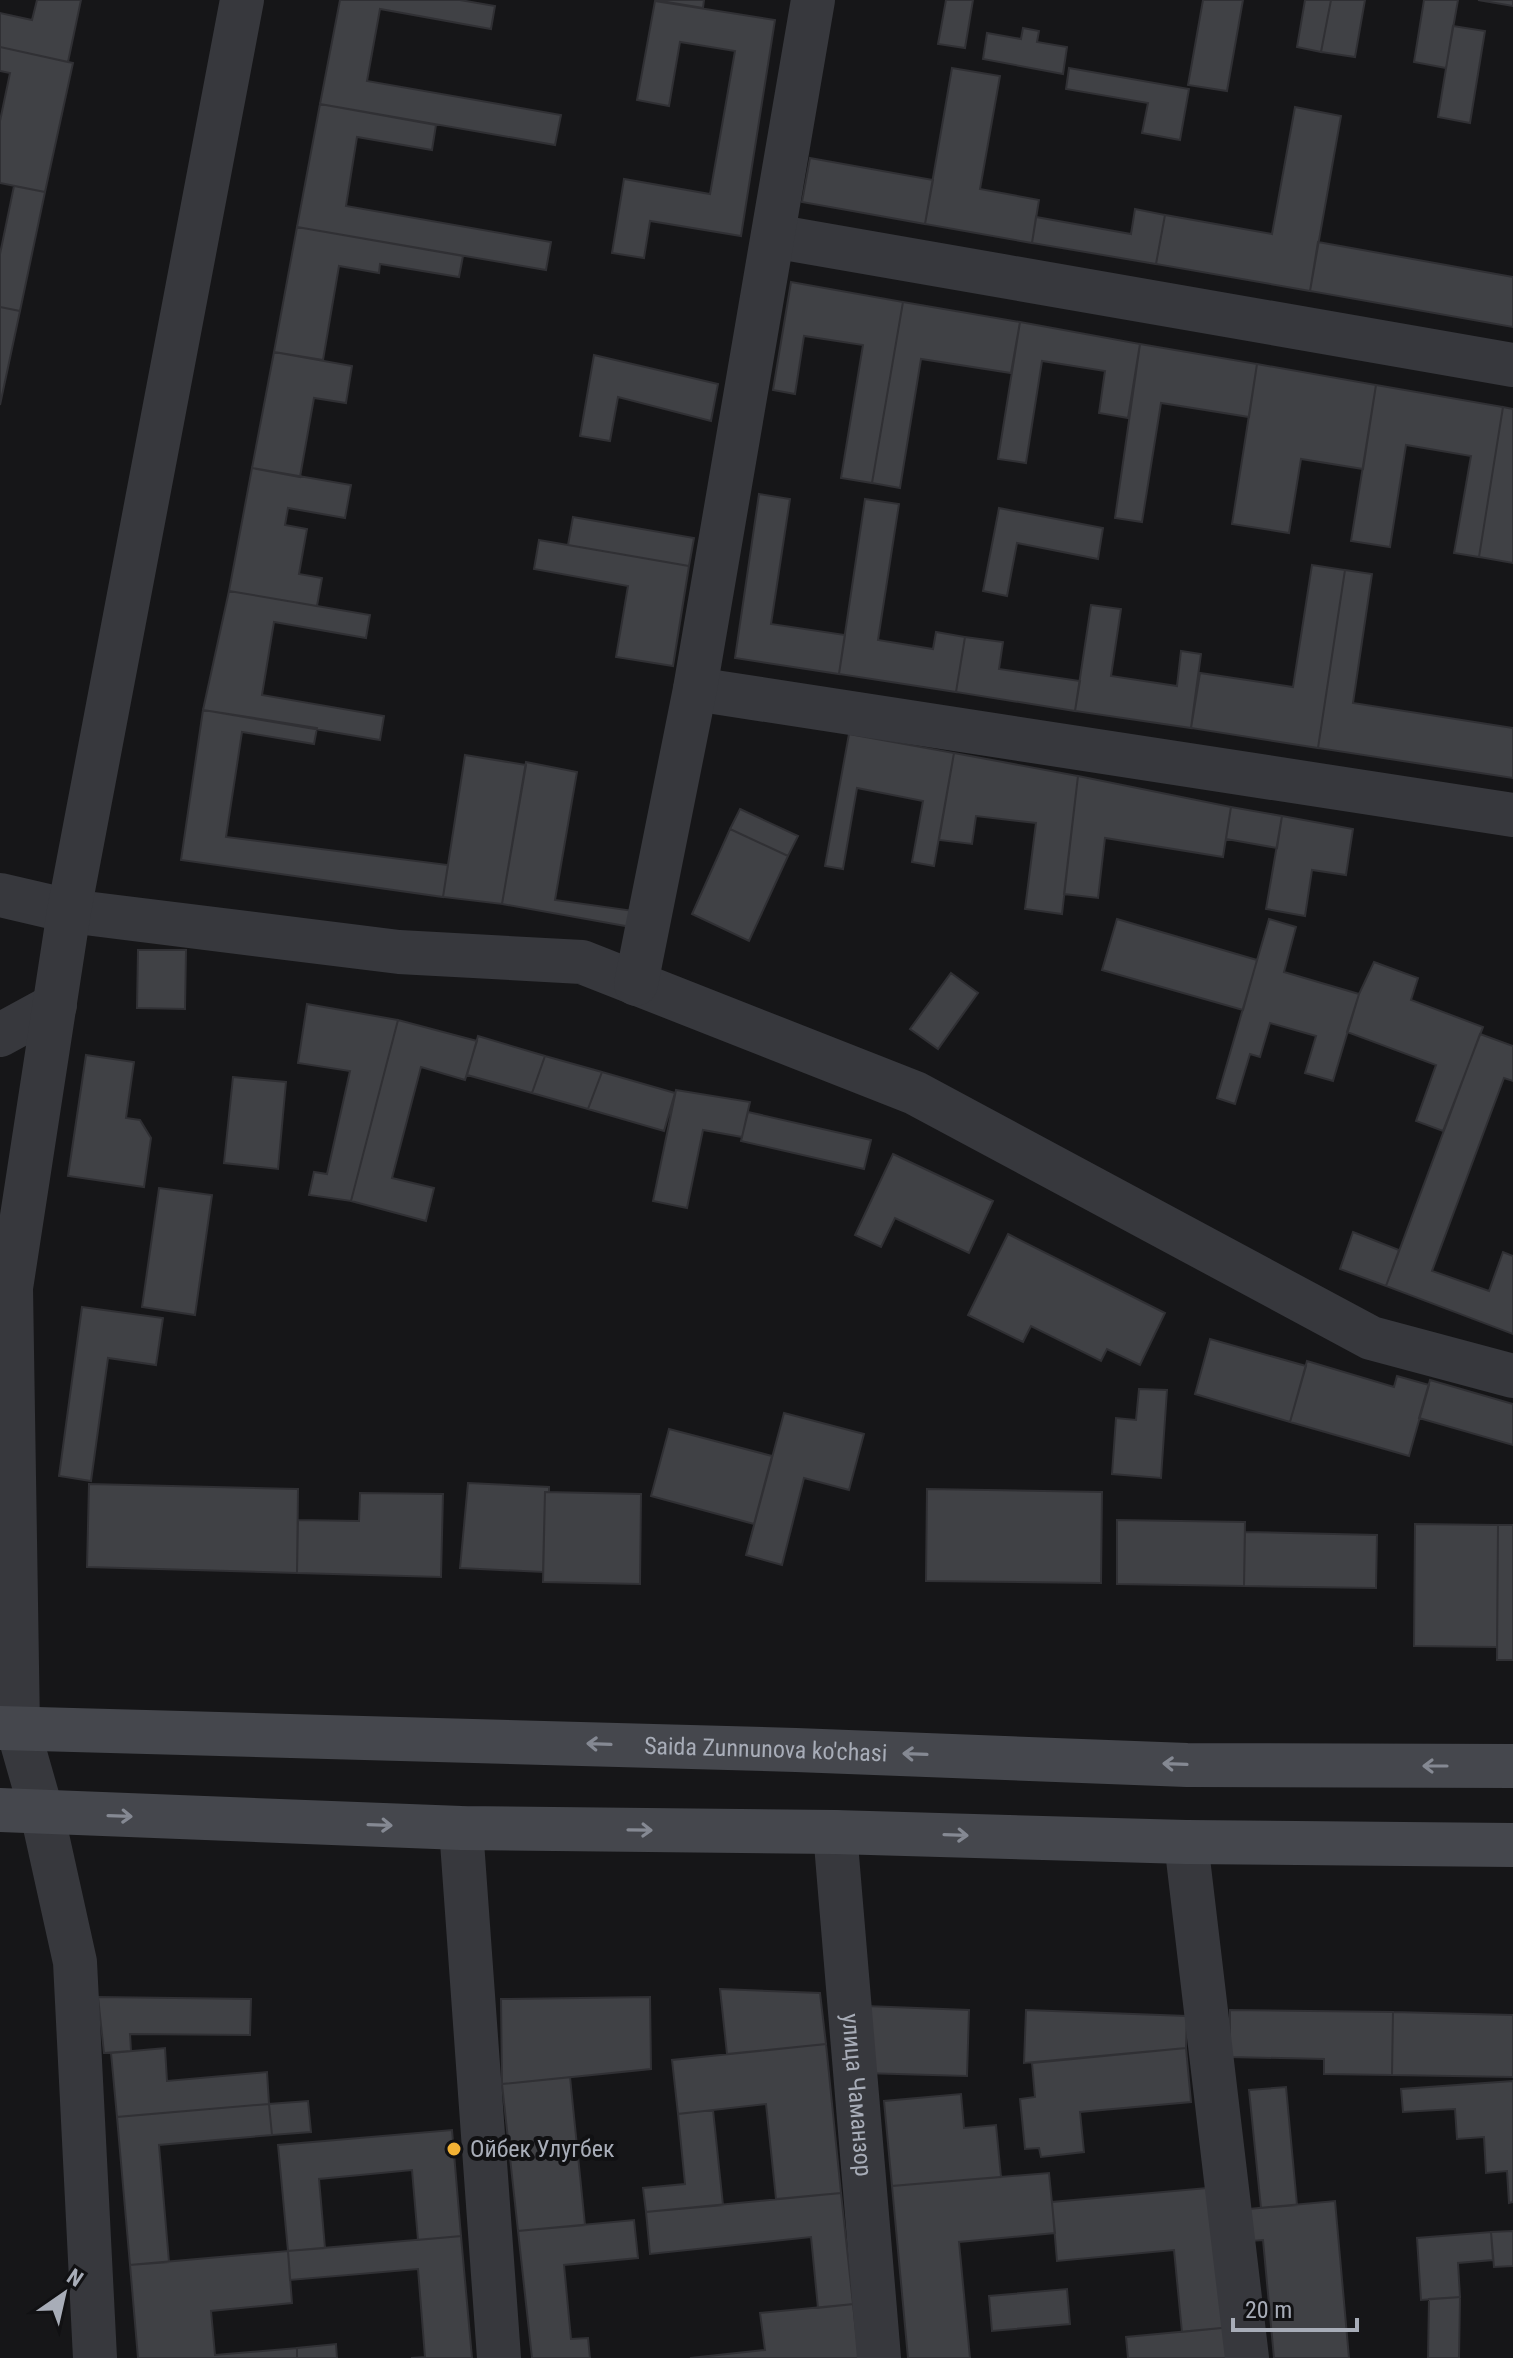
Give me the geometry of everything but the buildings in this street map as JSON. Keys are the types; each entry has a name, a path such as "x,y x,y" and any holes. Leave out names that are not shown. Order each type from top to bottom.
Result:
{"main road":[{"name":"Saida Zunnunova ko'chasi","path":"9,1729 796,1750 1187,1765 1513,1766"},
{"path":"21,1812 461,1828 1513,1845"}],"street":[{"path":"95,2358 75,1962 21,1812 9,1729 11,1288 69,911 242,0"},
{"path":"636,984 695,689 813,0"},
{"path":"773,236 1513,365"},
{"path":"695,689 1513,815"},
{"path":"0,895 69,911 399,952 582,962 915,1093 1371,1338 1513,1376"},
{"path":"0,1035 55,1005"},
{"path":"461,1828 499,2358"},
{"name":"улица Чаманзор","path":"835,1832 879,2358"},
{"path":"1186,1842 1247,2358"}],"place":[{"name":"Ойбек Улугбек","path":"454,2149"}]}
